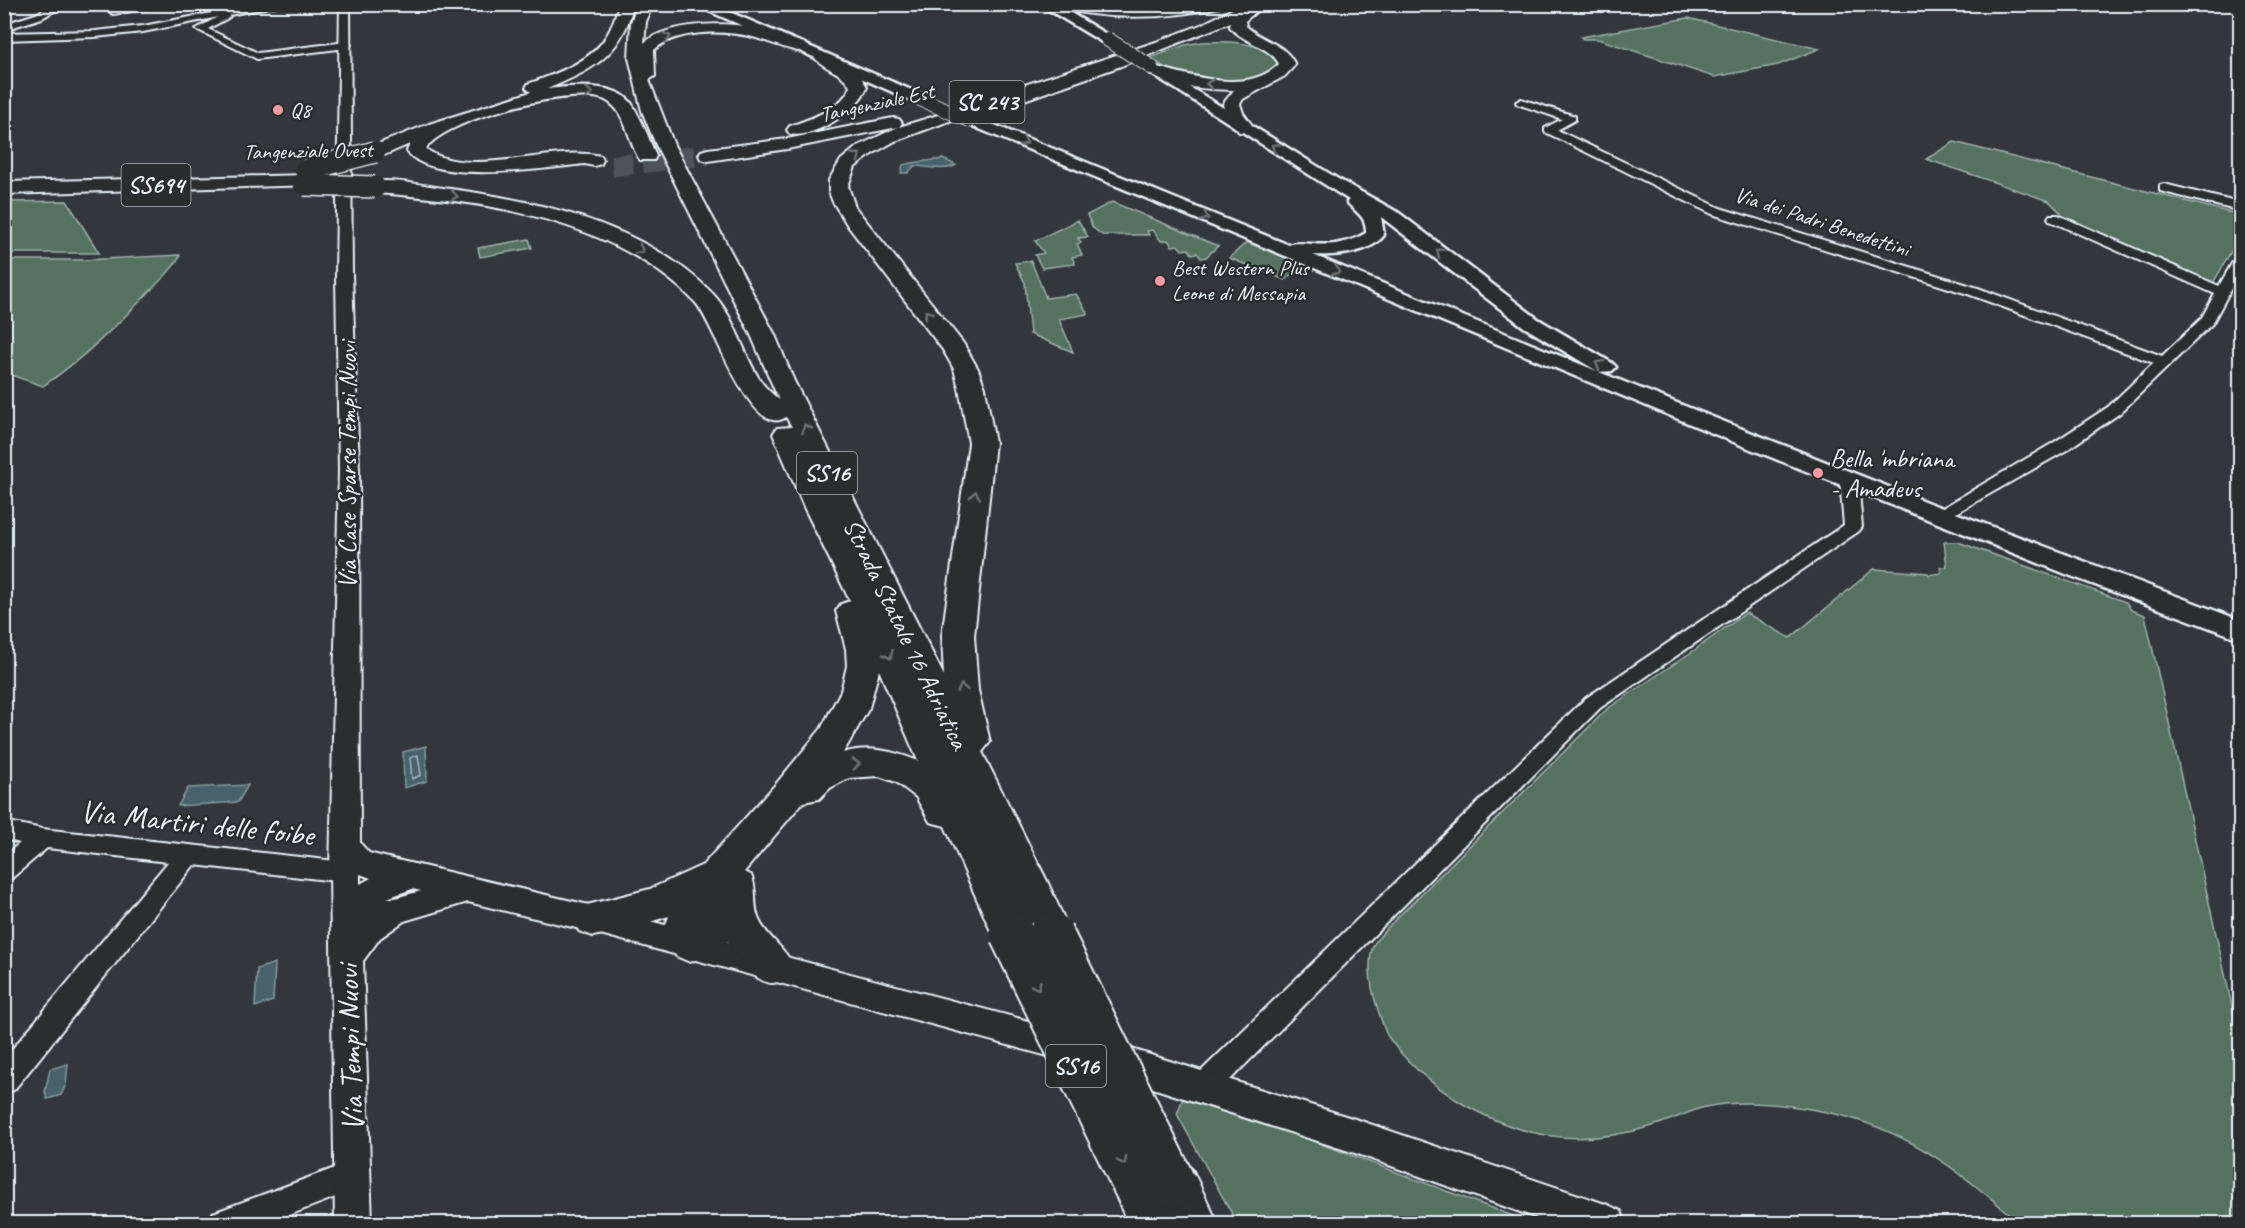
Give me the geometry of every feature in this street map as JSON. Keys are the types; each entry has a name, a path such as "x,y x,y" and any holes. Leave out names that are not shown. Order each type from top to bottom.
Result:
{"highway":[{"path":"306,178 339,163 375,152 536,87 581,66 609,44 627,4"},
{"name":"Strada Statale 16 Adriatica","path":"634,4 625,29 625,73 634,105 763,335 782,381 1028,881 1031,934"},
{"name":"Strada Statale 16 Adriatica","path":"645,4 638,24 637,66 661,154 682,212 818,507 1166,1208"},
{"path":"1058,4 1086,10 1148,12 1214,4"},
{"name":"Tangenziale Est","path":"707,151 858,124 1030,84 1152,43 1239,4"},
{"name":"Tangenziale Est","path":"707,151 856,131 1031,90 1093,70 1203,29 1252,4"},
{"path":"1245,128 1232,113 1232,102 1240,92 1280,73 1287,65 1284,57 1251,39 1238,27 1238,20 1258,4"},
{"path":"661,154 666,135 648,86 646,71 645,53 653,42 688,32 730,30 744,31 798,46"},
{"path":"1093,70 1174,45 1228,41 1269,48"},
{"path":"707,151 713,144 800,129 840,110 853,98 858,84 855,79 823,58"},
{"path":"1154,70 1181,80 1209,84 1238,84 1265,80"},
{"path":"1028,881 1018,840 972,742 958,662 958,636 982,443 972,388 966,369 954,348 855,222 843,204 838,186 839,178 847,163 863,150 885,138 1031,90"},
{"name":"Tangenziale Ovest","path":"377,180 496,175 606,162 585,159 460,167 427,161 416,151 421,140 432,133 505,103 551,93 592,92 612,97 624,105 647,157 661,154"},
{"path":"306,178 377,180 507,205 592,230 640,249 660,261 703,297 715,311 750,383 776,412"},
{"name":"Tangenziale Ovest","path":"4,182 306,178"},
{"name":"SS694","path":"4,188 149,185 161,188 306,178"},
{"path":"690,944 718,926 729,913 733,875 825,751 849,713 859,686 863,660 860,631 815,520 818,507"},
{"path":"593,918 627,914 678,898 711,879 733,875 743,870 813,781 842,766 857,763 895,766 916,776 934,794 985,902 1031,934"},
{"path":"733,875 739,927 772,965"}],"main road":[{"path":"699,4 970,120 1745,438 1940,517 2241,630"},
{"path":"1045,4 1064,12 1332,183 1393,217 1547,334 1633,383 1745,438"},
{"path":"1243,232 1291,247 1320,250 1351,247 1369,239 1374,235 1376,228 1370,213 1332,183"},
{"path":"1509,342 1539,350 1548,349 1554,347 1555,342 1547,334"}],"street":[{"path":"4,27 39,16 62,4"},
{"path":"113,9 174,4"},
{"path":"4,37 143,29 225,16 280,4"},
{"name":"Via Case Sparse Tempi Nuovi","path":"345,4 344,275 350,470 346,860"},
{"path":"1093,4 1120,4"},
{"path":"39,16 27,26 28,29 49,35"},
{"path":"225,16 201,29 257,56 346,52"},
{"name":"Via dei Padri Benedettini","path":"1521,102 1571,118 1549,130 1716,211 1973,291 2164,362"},
{"path":"2164,188 2241,207"},
{"path":"2054,218 2222,292"},
{"path":"1940,517 2059,447 2114,410 2207,321 2241,261"},
{"path":"1204,1087 1593,703 1853,526 1849,480"},
{"name":"Via Martiri delle foibe","path":"4,830 42,838 187,856 346,860"},
{"path":"4,871 42,838"},
{"path":"4,1081 187,856"},
{"path":"346,860 359,861 412,877 593,918 989,1023 1204,1087 1366,1140 1608,1224"},
{"name":"Via Tempi Nuovi","path":"346,860 354,1224"},
{"path":"346,908 378,888 412,877"},
{"path":"346,908 395,911 466,890"},
{"path":"348,956 369,929 395,911"},
{"path":"224,1224 354,1176"}],"green space":[{"path":"1688,18 1819,49 1778,65 1714,77 1598,39 1581,37"},
{"path":"1202,42 1231,42 1250,45 1276,57 1278,64 1269,72 1258,77 1213,81 1174,73 1150,58 1185,45"},
{"path":"1954,142 2240,215 2240,236 2212,285 2059,218 2061,213 2049,201 1926,159"},
{"path":"67,201 99,253 5,253 5,202"},
{"path":"1112,202 1218,246 1206,257 1201,258 1197,253 1192,254 1189,249 1182,250 1178,245 1172,246 1168,240 1161,241 1153,230 1147,231 1149,235 1102,235 1093,228 1087,215"},
{"path":"1078,220 1088,237 1078,238 1081,243 1077,244 1082,255 1072,257 1075,264 1042,268 1035,255 1044,253 1035,241"},
{"path":"529,239 532,248 480,257 478,248"},
{"path":"1248,241 1304,263 1285,280 1229,258"},
{"path":"180,255 167,273 113,328 86,353 43,386 5,373 5,260 84,260"},
{"path":"1031,261 1046,298 1076,294 1088,314 1059,319 1073,352 1030,334 1025,283 1015,263"},
{"path":"1944,542 1958,542 2126,602 2131,610 2145,615 2240,1042 2240,1223 2090,1224 2078,1220 2060,1223 2019,1223 1953,1169 1906,1140 1854,1119 1796,1107 1735,1103 1705,1107 1656,1125 1623,1133 1573,1138 1549,1136 1525,1131 1478,1112 1446,1093 1411,1064 1387,1035 1376,1005 1370,972 1374,943 1607,709 1746,613 1790,638 1874,569 1928,573 1929,575 1941,573 1940,567 1947,567"},
{"path":"1185,1093 1532,1223 1237,1223 1177,1114"}],"water":[{"path":"943,159 956,165 941,168 914,166 908,173 901,173 905,164"},
{"path":"426,746 427,781 404,788 403,752"},
{"path":"248,785 238,802 178,806 188,788"},
{"path":"275,963 273,1001 255,1007 257,969"},
{"path":"68,1064 66,1084 61,1095 47,1099 45,1092 50,1069"}],"tunnel":[{"path":"612,166 708,155"}],"place":[{"name":"Q8","path":"278,110"},
{"name":"Best Western Plus Leone di Messapia","path":"1160,281"},
{"name":"Bella 'mbriana - Amadeus","path":"1818,473"}]}
